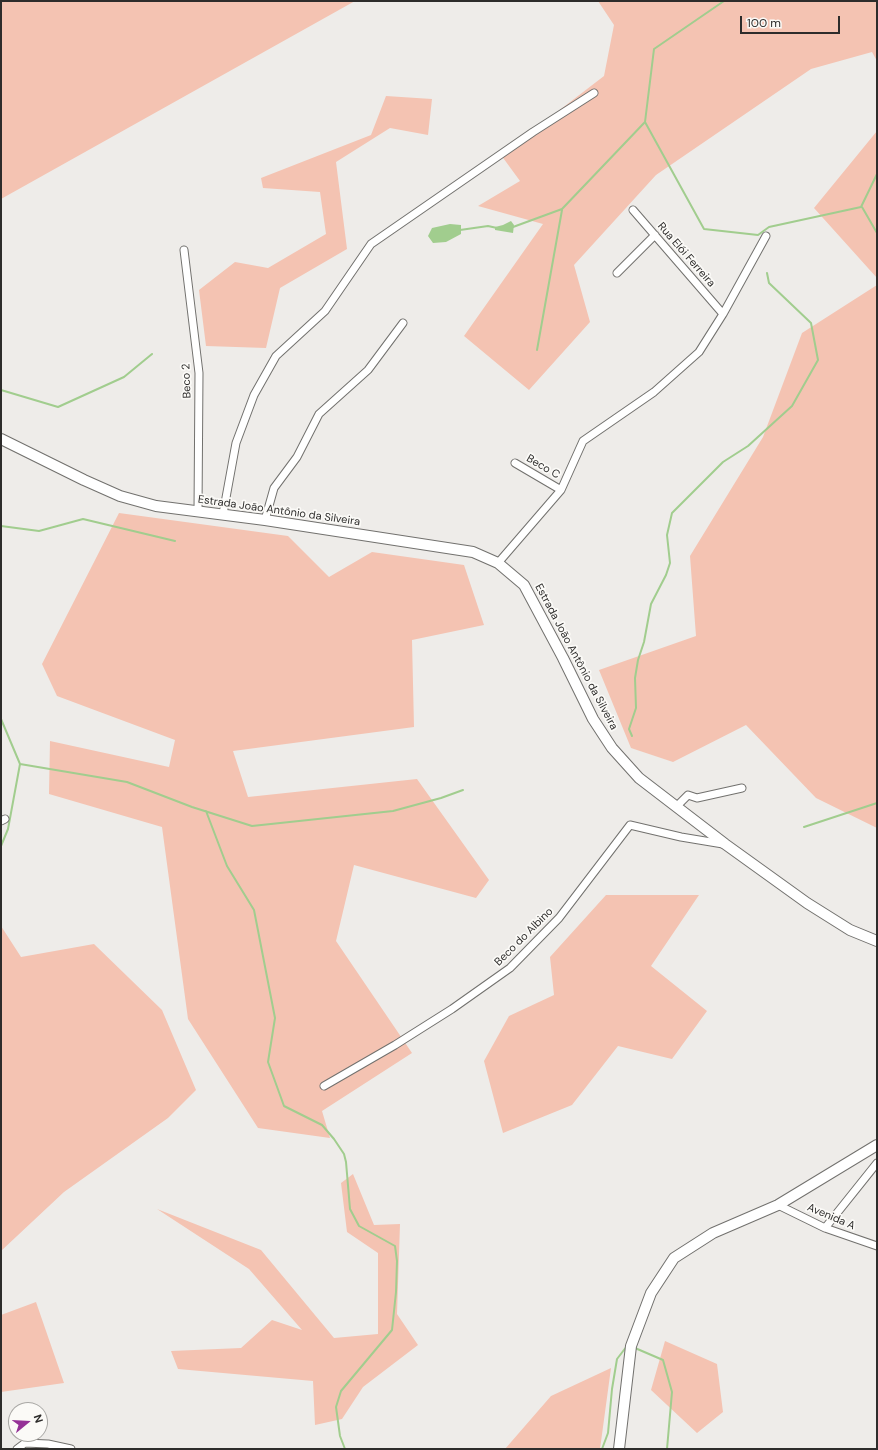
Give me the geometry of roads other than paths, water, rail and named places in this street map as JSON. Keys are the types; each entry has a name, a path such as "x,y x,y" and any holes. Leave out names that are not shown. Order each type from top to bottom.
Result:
{"main road":[{"name":"Estrada João Antônio da Silveira","path":"1,432 60,462 84,480"},
{"name":"Estrada João Antônio da Silveira","path":"1,438 84,480 120,496 156,506 265,520 473,552 498,563 524,585 563,658 593,719 612,748 639,778 725,844 807,903 850,930 877,941"},
{"path":"619,1449 631,1346 651,1293 674,1258 713,1233 778,1205 877,1145"}],"street":[{"path":"222,514 236,443 254,395 276,356 325,311 371,244 533,132 594,93"},
{"name":"Rua Elói Ferreira","path":"633,210 723,314"},
{"path":"617,273 655,235"},
{"path":"498,563 561,490 583,441 654,392 699,352 723,314 766,236"},
{"name":"Beco 2","path":"184,250 199,373 198,511"},
{"path":"265,520 274,488 297,457 319,414 368,370 403,323"},
{"name":"Beco C","path":"515,463 561,490"},
{"path":"676,807 688,795 698,798 742,788"},
{"name":"Beco do Albino","path":"324,1086 395,1045 452,1009 510,968 559,918 630,825 681,837 725,844"},
{"path":"825,1228 877,1163"},
{"name":"Avenida A","path":"778,1205 825,1228 877,1246"},
{"path":"17,1449 25,1444 48,1444 71,1449"}],"waterway":[{"path":"724,1 654,49 645,122 704,229 758,235 769,227 861,207 877,174"},
{"path":"513,227 562,209 645,122"},
{"path":"862,207 877,233"},
{"path":"537,350 562,210"},
{"path":"460,230 488,226 497,228"},
{"path":"632,736 629,729 636,708 635,678 638,660 644,642 651,604 666,575 670,563 667,535 672,513 723,462 748,446 792,406 818,360 811,323 769,283 767,273"},
{"path":"1,390 58,407 124,377 152,354"},
{"path":"1,526 39,531 83,519 175,541"},
{"path":"1,719 20,764 8,829 1,846"},
{"path":"20,764 127,782 192,807 252,826 393,811 441,798 463,790"},
{"path":"804,827 877,803"},
{"path":"206,811 227,866 254,910 275,1018 268,1062 284,1106 322,1125 334,1139 344,1154 350,1209 359,1226 395,1246 397,1261 396,1292 392,1330 341,1391 336,1407 340,1436 345,1449"},
{"path":"602,1449 608,1433 612,1389 617,1359 627,1346"},
{"path":"635,1348 663,1360 672,1392 667,1449"}]}
